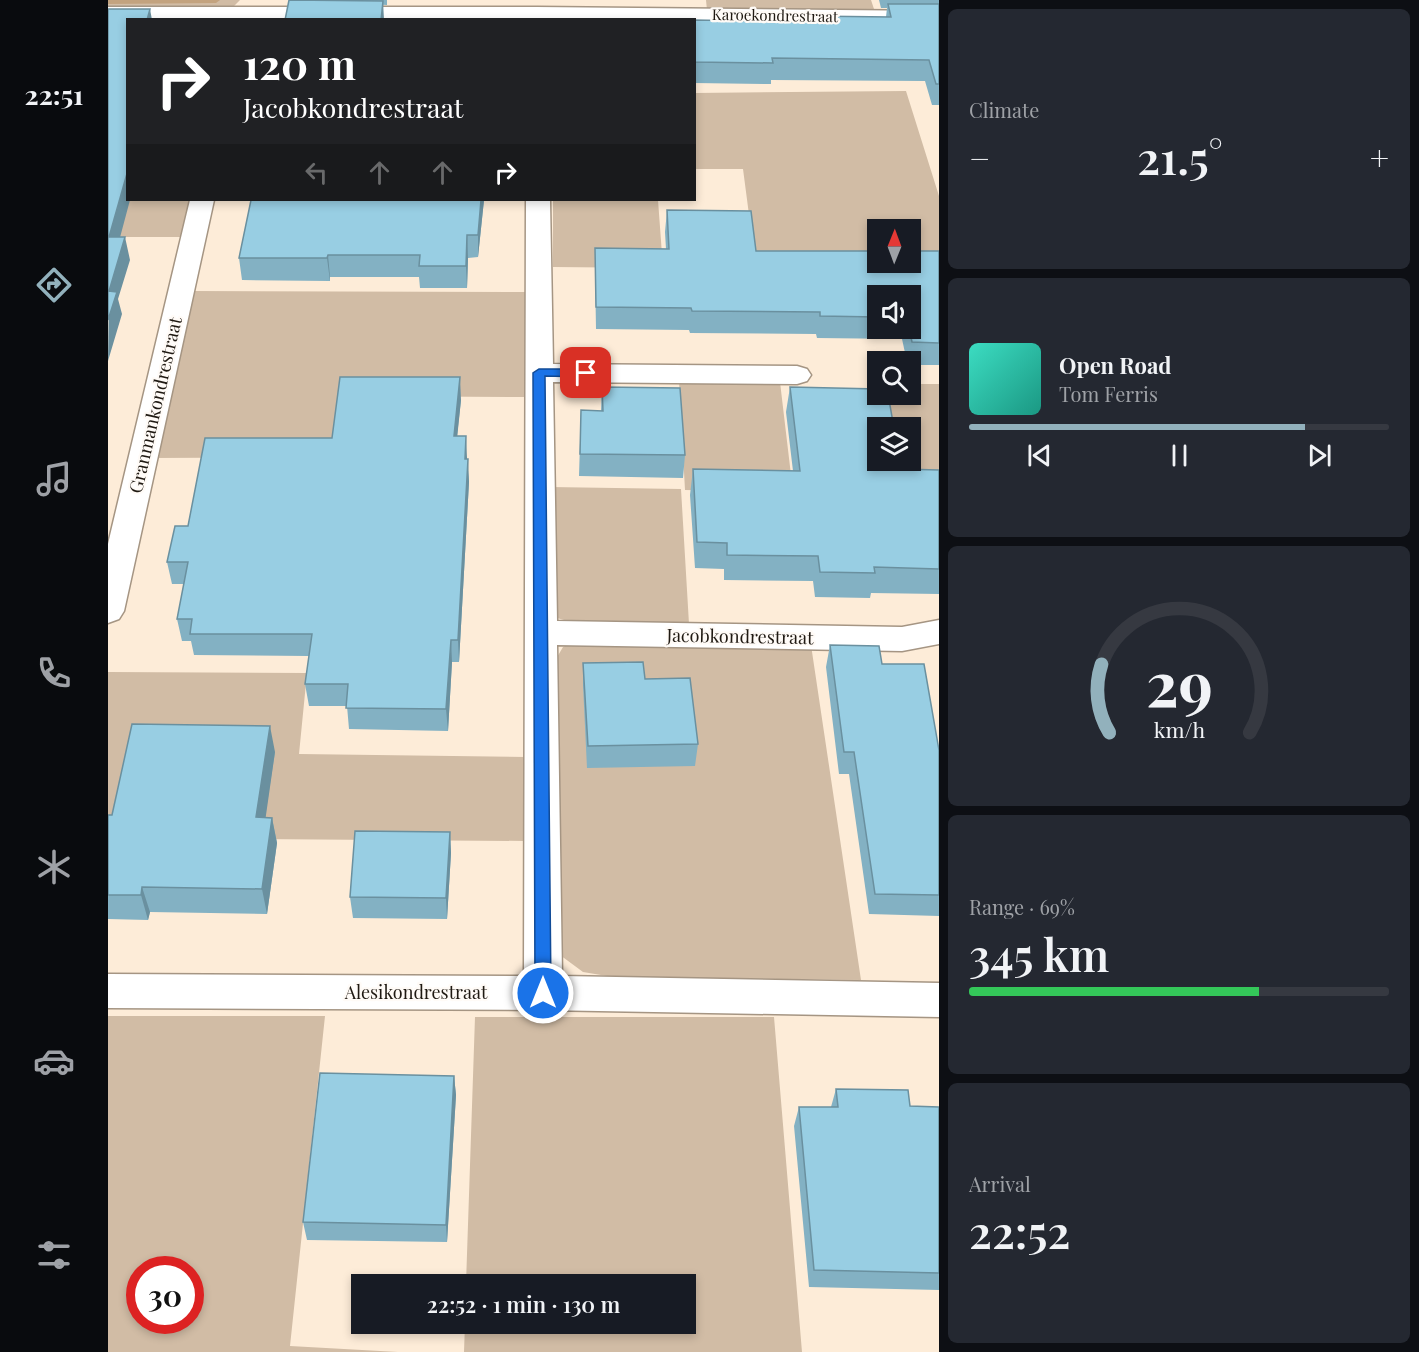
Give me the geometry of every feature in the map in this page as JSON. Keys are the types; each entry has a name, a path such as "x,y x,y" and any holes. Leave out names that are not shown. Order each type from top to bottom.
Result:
{"street":[{"name":"Karoekondrestraat","path":"108,13 537,11 939,17"},
{"name":"Granmankondrestraat","path":"108,611 202,201"},
{"path":"538,201 543,993"},
{"path":"539,373 797,375"},
{"name":"Jacobkondrestraat","path":"541,633 902,639 939,632"},
{"name":"Alesikondrestraat","path":"108,991 543,993 939,1000"}],"shaded area":[{"path":"108,0 240,0 234,6 221,8 108,8"},
{"path":"706,0 871,0 875,12 707,10"},
{"path":"906,91 939,196 939,270 921,270 921,219 867,219 867,269 756,268 743,169 696,169 696,93"},
{"path":"127,201 194,201 185,237 108,237"},
{"path":"553,201 658,201 663,268 553,267"},
{"path":"191,291 526,292 525,397 346,396 338,457 152,458"},
{"path":"679,381 780,382 793,492 685,490"},
{"path":"921,384 939,384 939,495 904,495 900,471 921,471 921,417 890,417 888,405 921,405"},
{"path":"550,487 681,489 689,624 571,622 557,618 549,608"},
{"path":"578,640 811,645 861,980 613,977 583,972 560,955 556,659 563,647"},
{"path":"108,672 307,673 299,754 526,757 526,841 108,838"},
{"path":"108,1016 325,1016 290,1346 398,1352 108,1352"},
{"path":"475,1017 774,1017 802,1352 464,1352 465,1334 696,1334 696,1274 466,1274"}],"building":[{"path":"289,0 383,1 381,18 285,18"},
{"path":"888,4 939,4 939,84 936,84 929,60 772,58 773,63 696,62 696,20 810,22 809,16 891,17"},
{"path":"108,9 150,9 148,18 126,18 126,177 109,237 125,237 109,291 117,292 108,320"},
{"path":"251,201 481,201 478,235 467,235 466,266 419,266 420,255 239,258"},
{"path":"667,210 751,211 756,251 867,251 867,273 921,273 921,251 939,251 939,343 912,342 911,339 921,339 921,285 867,285 867,317 820,316 820,312 692,311 691,308 596,307 595,248 669,249"},
{"path":"340,377 460,377 454,436 466,436 465,459 468,459 458,640 451,640 446,709 346,708 348,684 305,684 312,634 190,634 192,619 177,619 188,562 167,562 175,526 188,526 205,438 332,438"},
{"path":"602,387 680,388 685,455 580,454 581,410 603,411"},
{"path":"790,387 867,389 867,405 890,405 892,417 867,417 867,471 939,470 939,569 874,567 875,573 820,572 818,556 727,555 727,543 697,542 693,469 800,471"},
{"path":"830,645 879,646 882,664 924,664 939,750 939,895 875,894 854,752 844,752"},
{"path":"643,662 645,679 690,678 698,744 588,746 583,663"},
{"path":"132,724 270,726 256,817 272,818 262,889 142,887 141,895 108,895 108,815 112,815"},
{"path":"355,831 450,832 446,898 350,897"},
{"path":"320,1073 454,1076 446,1225 303,1222"},
{"path":"836,1089 908,1090 910,1106 939,1107 939,1273 814,1270 799,1107 838,1107"}],"waterway":[{"path":"108,1 216,0"}],"route":[{"path":"543,993 539,373 586,373"}]}
